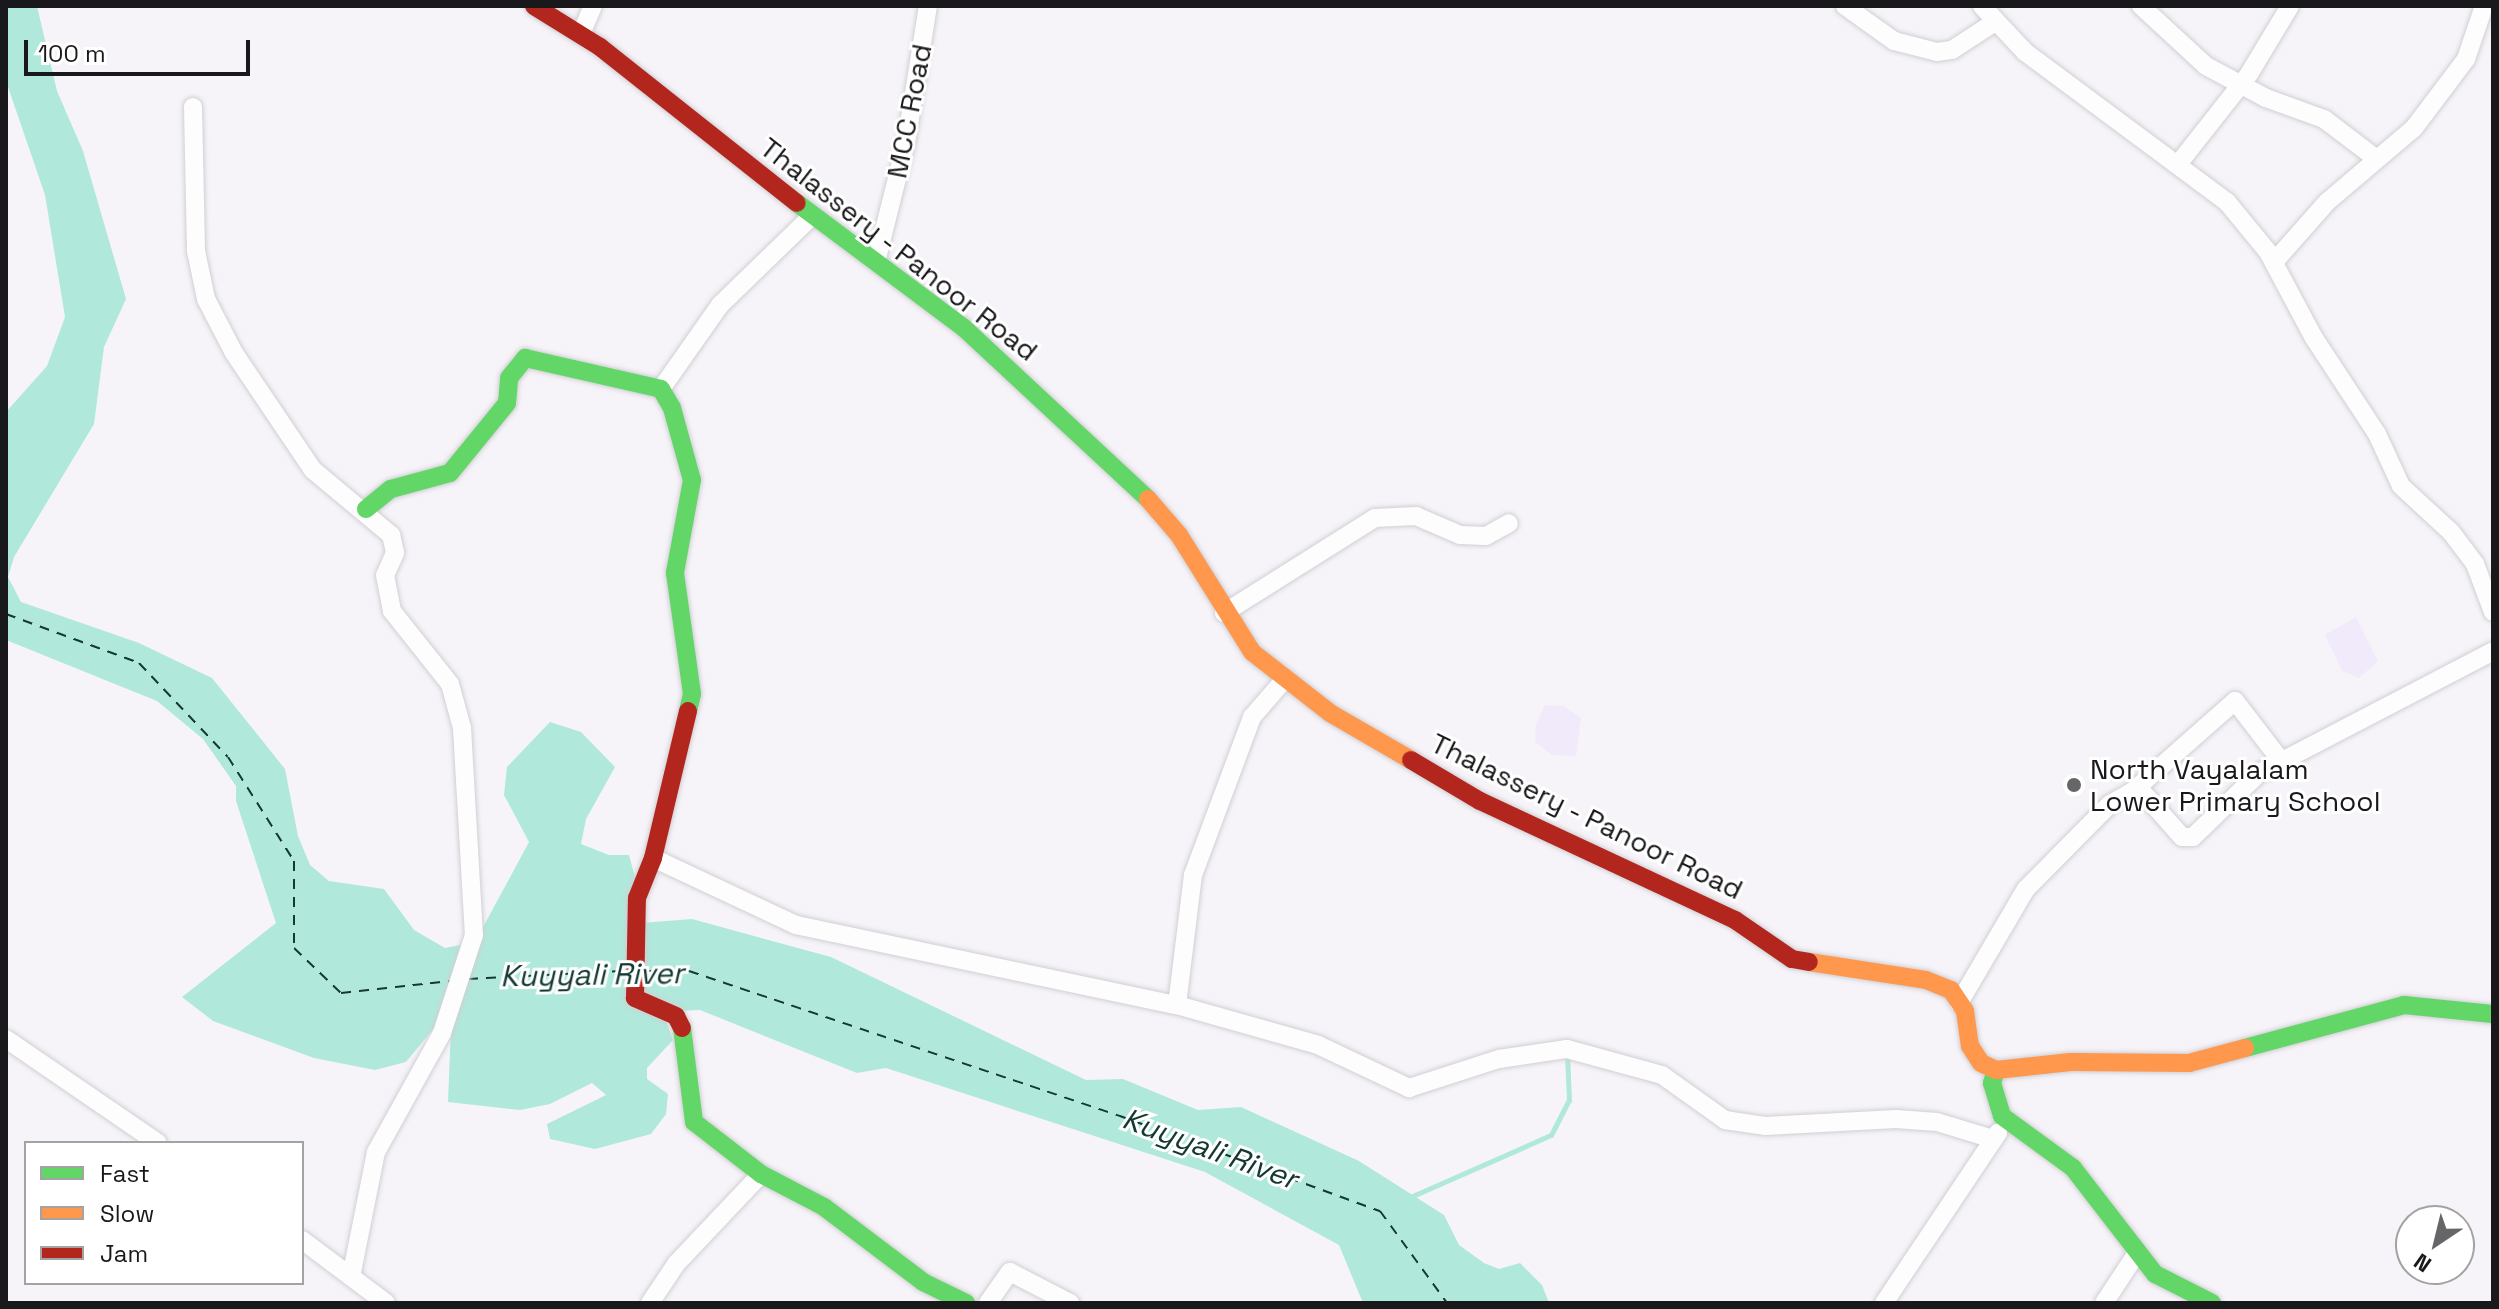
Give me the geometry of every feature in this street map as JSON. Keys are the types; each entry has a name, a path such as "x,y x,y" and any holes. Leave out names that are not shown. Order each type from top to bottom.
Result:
{"main road":[{"name":"Thalassery - Panoor Road","path":"534,6 581,34 964,328 1116,466 1179,535 1224,613 1252,652 1330,713 1480,801 1735,920 1792,959 1926,980 1951,990 1959,1003"},
{"path":"366,509 391,489 450,473 507,403 509,378 525,358 661,389 672,408 692,480 675,573 692,694 653,858 636,914 635,998 676,1016 687,1038 694,1122 761,1174 824,1207 923,1282 966,1303"},
{"path":"1959,1003 1970,1046 1981,1063 1996,1070 2071,1062 2189,1063 2404,1005 2493,1014"},
{"path":"1996,1070 1992,1083 2007,1121 2073,1168 2155,1274 2212,1303"}],"street":[{"path":"581,34 593,6"},
{"name":"MCC Road","path":"876,262 906,143 928,6"},
{"path":"1845,6 1894,41 1937,52 1952,50 1995,22"},
{"path":"1982,6 1995,22 2059,79 2179,163 2227,202 2274,262 2314,338 2377,434 2401,486 2459,543 2475,564 2493,612"},
{"path":"2141,6 2206,66 2324,119 2374,157"},
{"path":"2179,163 2241,84 2290,6"},
{"path":"2274,262 2374,157 2414,128 2466,59 2484,6"},
{"path":"193,107 196,251 206,299 234,353 313,470 366,509 395,543 385,575 392,611 450,684 462,728 474,935 442,1033 376,1152 351,1277"},
{"path":"661,389 720,305 770,262 813,215"},
{"path":"1224,613 1375,518 1416,516 1460,535 1486,536 1509,523"},
{"path":"2133,791 2144,794 2182,837 2193,837 2259,773 2493,651"},
{"path":"1177,1005 1193,875 1252,717 1284,680"},
{"path":"1959,1003 2002,924 2041,872 2110,804 2133,791 2235,701 2282,762"},
{"path":"653,858 796,925 1177,1005 1318,1045 1409,1088 1499,1059 1567,1049 1662,1075 1725,1120 1765,1126 1896,1119 1937,1122 1993,1139"},
{"path":"6,1039 155,1141"},
{"path":"1884,1303 2007,1121"},
{"path":"650,1303 676,1264 761,1174"},
{"path":"304,1242 386,1303"},
{"path":"2104,1303 2137,1253"},
{"path":"988,1303 1010,1272 1070,1303"}],"shaded area":[{"path":"2356,617 2378,661 2359,678 2342,671 2325,635"},
{"path":"1545,705 1564,706 1581,718 1576,756 1552,755 1535,742 1536,724"}],"water":[{"name":"Kuyyali River","path":"6,6 37,6 57,91 83,151 126,299 104,347 94,424 14,557 8,577 21,602 139,643 212,678 285,769 298,836 310,865 329,881 384,889 414,930 445,948 475,942 529,842 504,795 507,767 550,722 581,732 615,767 586,819 581,844 609,855 629,855 635,877 631,1002 666,1021 673,1040 647,1068 647,1079 668,1094 666,1114 651,1134 595,1149 550,1139 547,1124 606,1095 592,1083 550,1104 520,1110 448,1102 451,1027 434,1028 406,1062 375,1070 314,1058 213,1021 182,997 276,923 236,801 236,786 203,739 157,701 6,640 6,412 47,366 65,317 45,195 6,81"},
{"name":"Kuyyali River","path":"692,919 831,957 1086,1080 1123,1079 1198,1110 1241,1107 1359,1161 1444,1215 1459,1245 1484,1263 1499,1269 1520,1263 1542,1285 1549,1303 1363,1303 1339,1245 1205,1172 886,1068 857,1073 700,1010 679,1011 643,1000 641,923"}],"waterway":[{"path":"1408,1198 1551,1135 1569,1100 1567,1054"}],"ferry route":[{"path":"6,614 139,663 228,757 294,861 294,948 341,993 450,981"},
{"path":"468,979 621,971"},
{"path":"648,971 689,971 1120,1116 1380,1211 1447,1303"}],"traffic: fast":[{"path":"797,203 964,328 1148,499"},
{"path":"366,509 391,489 450,473 507,403 509,378 525,358 661,389 672,408 692,480 675,573 692,694 688,711"},
{"path":"2245,1048 2404,1005 2493,1014"},
{"path":"682,1028 694,1122 761,1174 824,1207 923,1282 966,1303"},
{"path":"1996,1070 1992,1083 2002,1116 2073,1168 2155,1274 2212,1303"}],"traffic: slow":[{"path":"1148,499 1179,535 1252,652 1330,713 1411,760"},
{"path":"1809,962 1926,980 1951,990 1965,1011 1970,1046 1981,1063 1996,1070 2071,1062 2189,1063 2245,1048"}],"traffic: jam":[{"path":"534,6 600,47 797,203"},
{"path":"682,1028 676,1016 635,998 637,898 653,858 688,711"},
{"path":"1411,760 1480,801 1735,920 1792,959 1809,962"}],"place":[{"name":"North Vayalalam Lower Primary School","path":"2074,785"}]}
